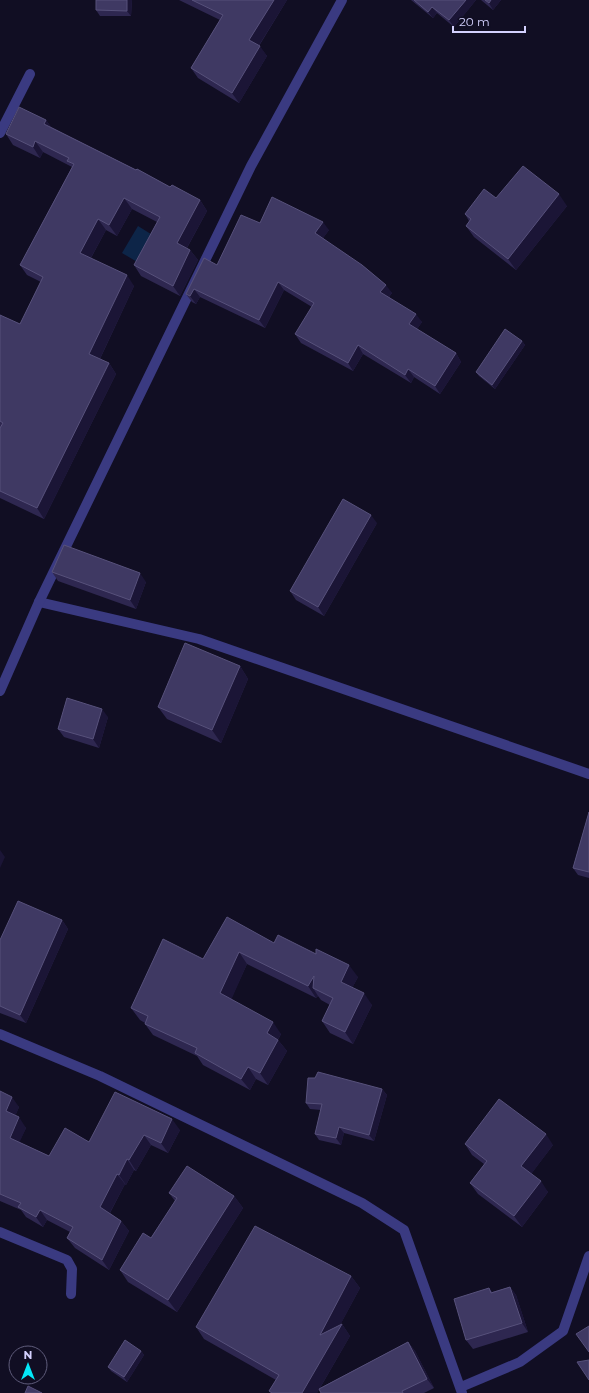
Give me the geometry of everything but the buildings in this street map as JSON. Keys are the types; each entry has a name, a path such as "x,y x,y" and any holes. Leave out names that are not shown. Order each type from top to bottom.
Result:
{"street":[{"path":"0,691 39,602 251,166 342,0"},
{"path":"0,133 30,74"},
{"path":"39,602 199,639 589,774"},
{"path":"0,1034 100,1076 362,1202 404,1230 461,1390 520,1362 563,1331 589,1256"},
{"path":"0,1232 67,1260 72,1269 70,1294"}],"water":[{"path":"138,226 154,236 139,263 122,253"}]}
